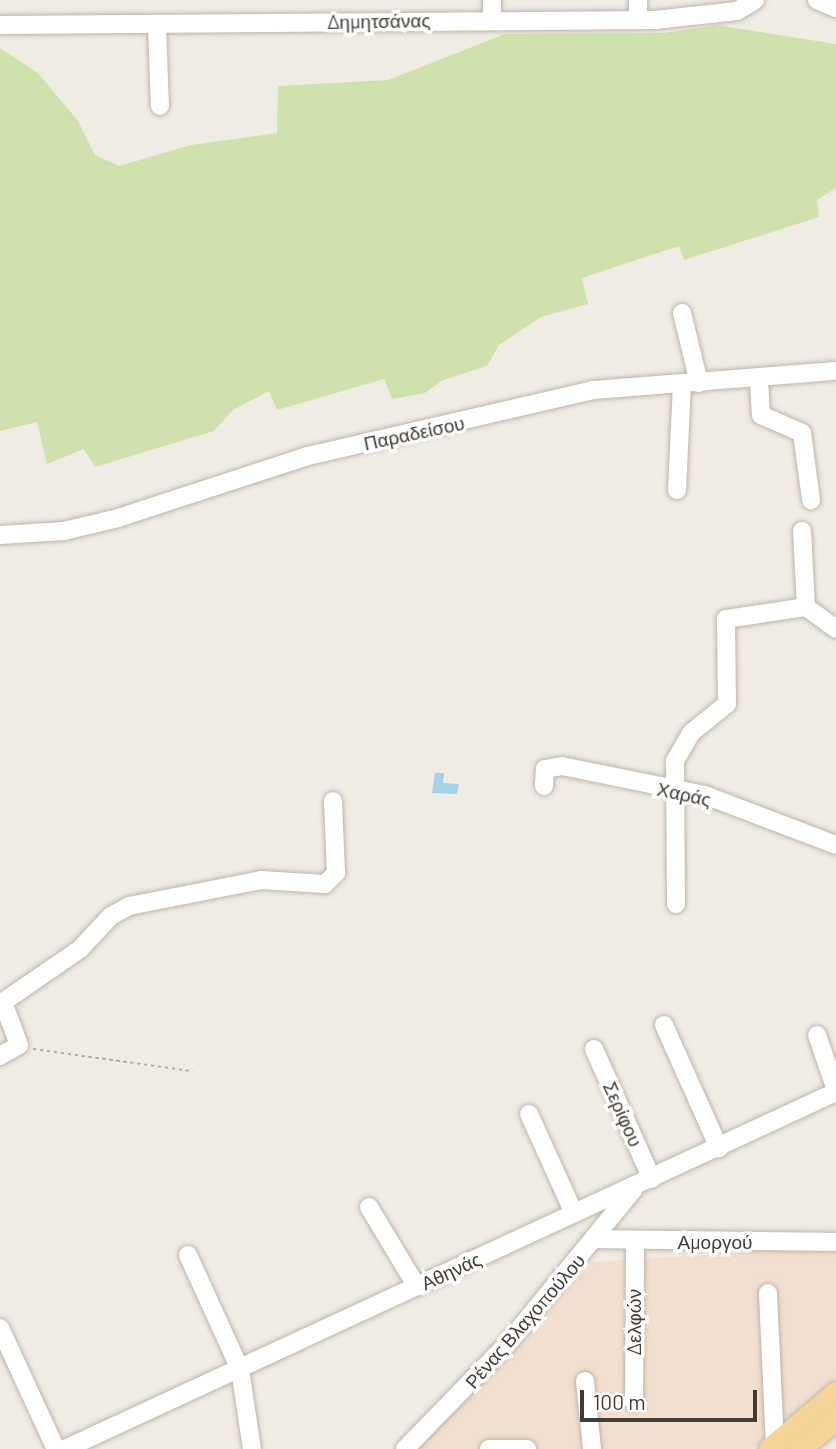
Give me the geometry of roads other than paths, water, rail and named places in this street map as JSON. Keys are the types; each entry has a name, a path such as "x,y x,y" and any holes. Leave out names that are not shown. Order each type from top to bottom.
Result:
{"main road":[{"path":"781,1448 836,1393"},
{"path":"781,1448 836,1418"}],"street":[{"path":"492,0 492,20"},
{"path":"638,0 638,20"},
{"name":"Δημητσάνας","path":"0,25 157,26 638,20 737,11 755,0"},
{"path":"817,0 836,8"},
{"path":"157,26 160,106"},
{"path":"677,490 691,383 682,313"},
{"name":"Παραδείσου","path":"0,535 64,531 118,518 308,456 593,390 836,371"},
{"path":"759,379 761,415 802,433 811,500"},
{"path":"802,531 806,607"},
{"path":"676,904 680,747 727,704 726,619 806,607 836,629"},
{"name":"Χαράς","path":"544,786 545,769 562,766 679,791 836,845"},
{"path":"0,1056 19,1045 1,999 38,982 129,906 261,880 325,884 336,873 333,801"},
{"path":"664,1025 719,1148"},
{"path":"817,1035 836,1091"},
{"name":"Σερίφου","path":"594,1049 644,1183"},
{"name":"Αθηνάς","path":"65,1449 644,1183 836,1091"},
{"path":"529,1114 574,1213"},
{"name":"Ρένας Βλαχοπούλου","path":"405,1449 470,1387 644,1183"},
{"path":"369,1207 417,1287"},
{"name":"Αμοργού","path":"595,1239 635,1242 836,1242"},
{"name":"Δελφών","path":"634,1402 635,1242"},
{"path":"188,1255 240,1369 252,1449"},
{"path":"768,1293 781,1448"},
{"path":"0,1328 56,1449"},
{"path":"585,1381 592,1449"},
{"path":"489,1449 527,1449"}],"water":[{"path":"435,773 444,773 443,783 459,784 457,794 432,793"}]}
